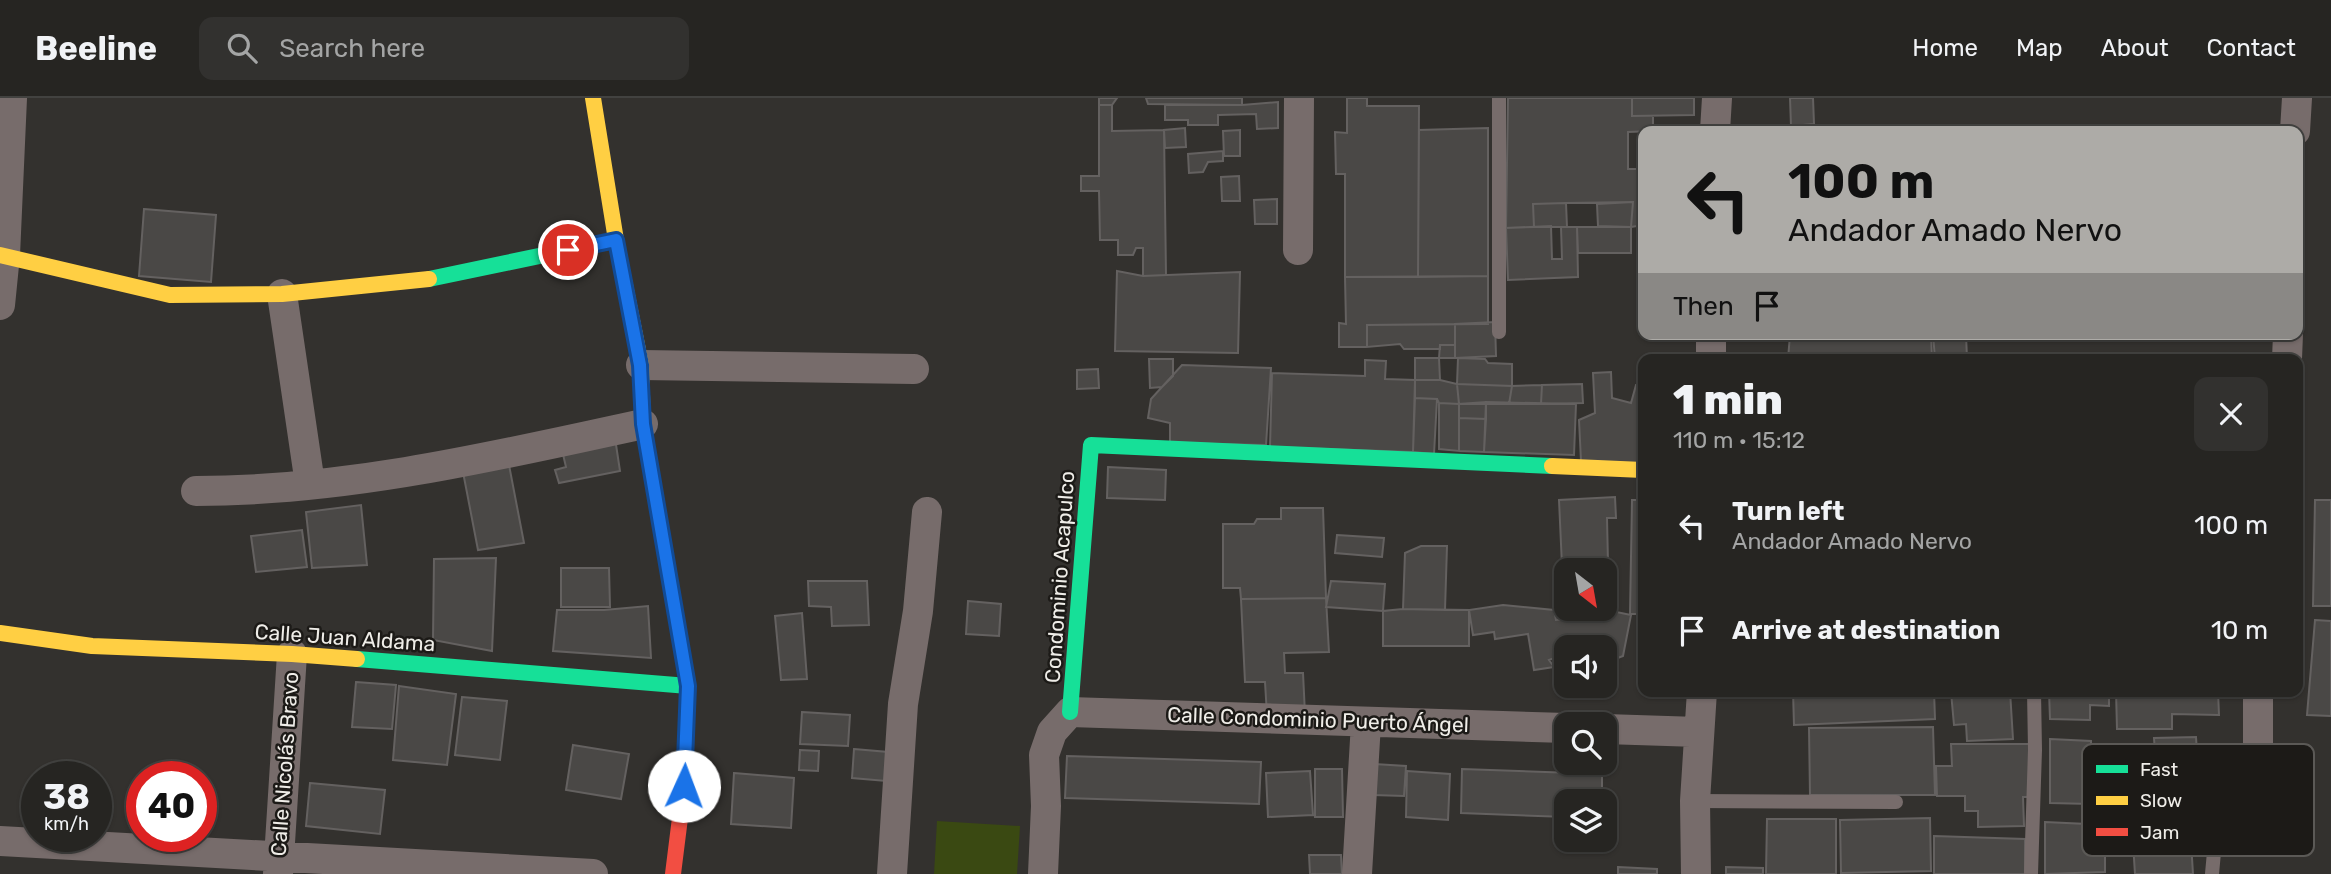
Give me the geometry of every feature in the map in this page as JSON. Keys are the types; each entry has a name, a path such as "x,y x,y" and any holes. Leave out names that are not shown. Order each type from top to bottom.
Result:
{"street":[{"path":"0,305 12,98"},
{"path":"593,98 640,365 643,424 688,686 684,786 673,874"},
{"path":"1298,250 1299,98"},
{"path":"1715,126 1717,98"},
{"path":"2295,126 2297,98"},
{"path":"3,255 170,295 282,294 421,281 616,240"},
{"path":"282,294 310,484"},
{"path":"640,365 914,369"},
{"path":"196,491 246,491 401,474 643,424"},
{"name":"Condominio Acapulco","path":"1070,712 1091,446 1638,470"},
{"path":"891,874 903,704 918,611 927,512"},
{"name":"Calle Juan Aldama","path":"0,633 92,646 292,654 688,686"},
{"name":"Calle Nicolás Bravo","path":"278,866 292,654"},
{"path":"1696,874 1695,802 1702,697"},
{"path":"2258,697 2258,744"},
{"path":"1043,874 1046,806 1044,755 1052,732 1070,712"},
{"name":"Calle Condominio Puerto Ángel","path":"1070,712 1554,728"},
{"path":"1357,874 1366,723"},
{"path":"1617,729 1698,732"},
{"path":"0,841 278,866 593,874"}],"lane":[{"path":"1499,98 1499,332"},
{"path":"2031,874 2034,697"},
{"path":"1695,802 1896,802"},
{"path":"2212,874 2214,856"}],"green space":[{"path":"937,821 1020,826 1017,874 934,874"}],"building":[{"path":"1099,98 1117,98 1112,105 1099,105"},
{"path":"1146,98 1242,98 1242,105 1148,104"},
{"path":"1347,98 1367,98 1367,106 1419,106 1418,277 1345,277 1345,174 1336,174 1335,132 1347,133"},
{"path":"1508,98 1632,98 1632,116 1653,116 1653,126 1638,126 1638,132 1628,132 1628,169 1638,169 1638,226 1631,227 1633,202 1566,203 1533,204 1534,227 1506,228"},
{"path":"1632,98 1694,98 1694,115 1632,116"},
{"path":"1790,98 1813,98 1814,124 1791,126"},
{"path":"1278,102 1278,128 1257,129 1256,114 1218,115 1218,125 1188,125 1188,120 1165,120 1165,105"},
{"path":"1099,105 1112,105 1112,131 1164,130 1166,275 1143,276 1143,248 1136,248 1133,255 1118,255 1118,240 1100,240 1099,191 1081,191 1081,176 1099,176"},
{"path":"1185,128 1186,147 1165,148 1164,130"},
{"path":"1488,128 1488,276 1418,277 1419,130"},
{"path":"1240,130 1240,156 1224,156 1223,131"},
{"path":"1223,151 1223,161 1208,162 1203,172 1189,173 1188,154"},
{"path":"1239,176 1240,201 1222,201 1221,177"},
{"path":"1277,199 1277,224 1255,224 1254,200"},
{"path":"1633,202 1631,227 1598,226 1597,204"},
{"path":"1566,203 1567,227 1534,227 1533,204"},
{"path":"144,209 216,215 211,282 139,276"},
{"path":"1551,226 1552,259 1562,259 1561,227 1577,227 1578,277 1508,280 1506,228"},
{"path":"1577,227 1631,227 1631,253 1578,253"},
{"path":"1117,271 1143,276 1240,272 1238,353 1115,351"},
{"path":"1488,276 1488,324 1367,325 1367,347 1339,347 1339,323 1346,324 1345,277"},
{"path":"1495,322 1496,356 1455,358 1455,324"},
{"path":"1455,324 1455,345 1440,345 1440,349 1404,349 1400,344 1367,347 1367,325"},
{"path":"1790,340 1931,340 1932,354 1788,354"},
{"path":"1933,340 1966,340 1967,354 1935,354"},
{"path":"1440,345 1455,345 1455,358 1439,358"},
{"path":"1415,358 1439,358 1440,380 1415,380"},
{"path":"1458,358 1512,364 1512,386 1457,384"},
{"path":"1149,359 1173,359 1173,376 1162,387 1150,388"},
{"path":"1365,360 1386,361 1385,379 1415,380 1413,452 1270,447 1272,373 1365,376"},
{"path":"1182,365 1271,368 1266,445 1170,443 1170,423 1148,418 1151,399"},
{"path":"1098,369 1099,388 1077,389 1077,370"},
{"path":"1611,372 1612,398 1631,403 1638,385 1638,465 1581,461 1579,420 1595,413 1593,373"},
{"path":"1415,380 1440,380 1457,384 1459,404 1415,398"},
{"path":"1457,384 1512,386 1509,404 1459,404"},
{"path":"1582,384 1583,403 1541,404 1542,385"},
{"path":"1542,385 1541,404 1509,404 1512,386"},
{"path":"1415,398 1437,399 1434,454 1413,452"},
{"path":"1486,402 1576,404 1574,455 1484,452"},
{"path":"1486,402 1486,419 1459,418 1459,404"},
{"path":"1439,403 1459,404 1459,451 1439,449"},
{"path":"1459,418 1486,419 1484,452 1459,451"},
{"path":"615,438 620,471 559,483 555,470 566,467 562,450"},
{"path":"509,465 524,543 478,550 463,472"},
{"path":"1108,467 1166,470 1165,500 1107,498"},
{"path":"1615,497 1616,518 1607,518 1608,558 1562,558 1559,500"},
{"path":"1632,500 1638,500 1638,614 1630,614"},
{"path":"2315,500 2331,500 2331,606 2313,606"},
{"path":"361,505 367,565 312,568 306,512"},
{"path":"1281,508 1323,508 1326,598 1241,599 1240,588 1223,588 1223,524 1254,524 1257,519 1281,519"},
{"path":"302,530 307,567 256,572 251,536"},
{"path":"1337,535 1384,538 1382,557 1335,553"},
{"path":"1421,546 1447,546 1445,610 1403,609 1405,553"},
{"path":"496,558 492,651 433,640 434,559"},
{"path":"561,568 609,568 610,607 561,607"},
{"path":"808,581 867,581 869,625 832,626 831,607 809,606"},
{"path":"1331,581 1385,584 1383,611 1326,607"},
{"path":"1326,598 1329,652 1284,653 1285,673 1303,673 1305,714 1267,715 1265,682 1245,682 1241,599"},
{"path":"968,601 1001,604 999,636 966,634"},
{"path":"1503,605 1554,610 1554,621 1617,621 1617,612 1631,615 1623,656 1617,658 1617,635 1554,635 1554,658 1549,660 1554,667 1534,670 1528,634 1495,639 1494,632 1473,635 1469,610"},
{"path":"648,606 651,658 553,651 557,610"},
{"path":"1469,610 1469,646 1383,646 1383,611"},
{"path":"802,613 807,679 781,680 775,616"},
{"path":"2315,620 2331,621 2331,716 2307,715"},
{"path":"356,682 396,685 392,729 352,727"},
{"path":"399,686 456,694 447,765 393,760"},
{"path":"462,697 507,701 500,760 455,755"},
{"path":"1793,697 1934,697 1935,719 1794,725"},
{"path":"1951,697 2010,697 2013,739 1967,741 1966,724 1954,725"},
{"path":"2049,697 2109,697 2109,706 2090,705 2090,720 2050,719"},
{"path":"2116,697 2218,697 2219,715 2172,714 2172,729 2117,729"},
{"path":"802,712 850,715 848,746 800,744"},
{"path":"1933,727 1935,795 1810,795 1809,728"},
{"path":"2196,737 2196,744 2154,744 2154,738"},
{"path":"2050,739 2091,741 2091,744 2082,744 2082,804 2050,803"},
{"path":"1951,744 2030,744 2031,797 2023,797 2024,826 1978,827 1978,811 1965,811 1965,796 1937,796 1936,766 1952,766"},
{"path":"573,745 629,754 621,799 566,790"},
{"path":"854,749 888,752 886,781 852,778"},
{"path":"800,750 819,751 818,771 799,770"},
{"path":"1067,756 1261,762 1259,804 1065,798"},
{"path":"1374,764 1406,766 1404,796 1373,795"},
{"path":"1315,769 1342,769 1343,817 1315,817"},
{"path":"1462,769 1602,775 1602,789 1554,789 1554,817 1461,813"},
{"path":"1310,771 1313,815 1268,817 1266,773"},
{"path":"1407,771 1450,774 1448,820 1406,817"},
{"path":"734,773 794,778 791,828 731,824"},
{"path":"310,783 385,790 380,834 306,826"},
{"path":"1930,818 1931,871 1841,873 1840,820"},
{"path":"1767,819 1836,819 1836,874 1766,874"},
{"path":"2045,822 2082,824 2082,856 2105,856 2105,872 2045,874"},
{"path":"1934,836 2025,839 2025,874 1934,874"},
{"path":"1309,855 1341,855 1342,874 1310,874"},
{"path":"2134,856 2192,856 2193,874 2135,874"},
{"path":"1618,867 1657,869 1657,874 1618,874"},
{"path":"1726,867 1763,868 1763,874 1726,874"}],"traffic: fast":[{"path":"429,279 616,240"},
{"path":"1070,712 1091,445 1552,466"},
{"path":"357,659 688,686"}],"traffic: slow":[{"path":"593,98 616,240 641,365 643,424 681,645"},
{"path":"0,255 170,295 282,294 429,279"},
{"path":"1552,466 1638,470"},
{"path":"0,633 92,646 357,659"}],"traffic: jam":[{"path":"673,874 684,786 688,686 681,645"}],"route":[{"path":"568,250 616,240 640,365 643,424 688,686 684,786"}]}
